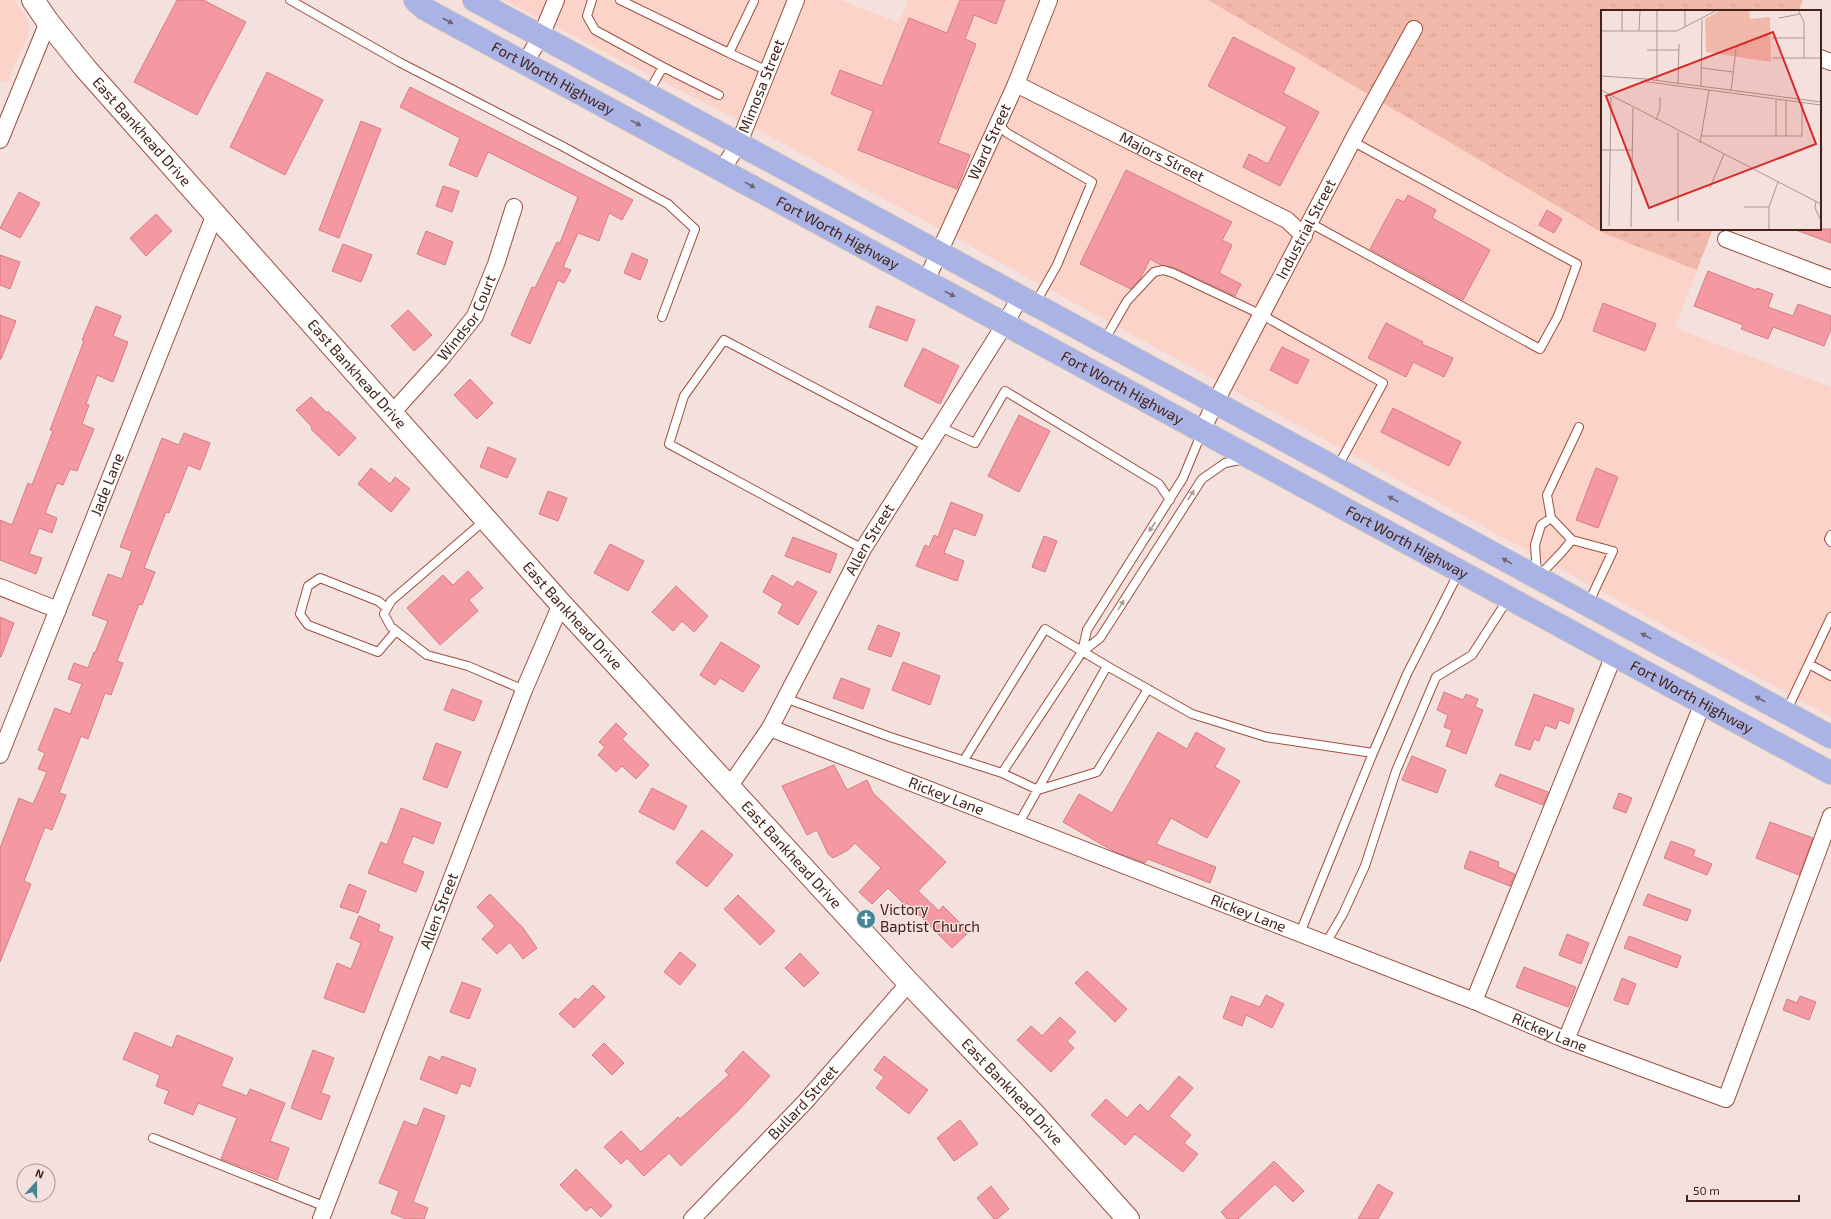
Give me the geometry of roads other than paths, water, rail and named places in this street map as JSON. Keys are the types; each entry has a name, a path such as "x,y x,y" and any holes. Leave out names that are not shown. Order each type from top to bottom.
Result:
{"main road":[{"name":"Fort Worth Highway","path":"415,0 425,9 1831,773"},
{"name":"Fort Worth Highway","path":"474,0 1831,737"},
{"path":"1516,602 1537,578"},
{"path":"1770,740 1785,712"}],"street":[{"name":"East Bankhead Drive","path":"33,0 48,22 85,68 561,604 909,983 1033,1113 1128,1219"},
{"path":"525,63 541,36 556,0"},
{"name":"Mimosa Street","path":"722,170 739,144 796,0"},
{"name":"Ward Street","path":"926,281 1016,84 1049,0"},
{"path":"0,140 48,22"},
{"name":"Industrial Street","path":"1202,431 1215,403 1352,141 1414,28"},
{"path":"1821,58 1831,62"},
{"name":"Majors Street","path":"1016,84 1307,229"},
{"name":"Windsor Court","path":"392,413 440,360 475,316 496,264 514,208"},
{"name":"Jade Lane","path":"0,755 215,214"},
{"path":"1726,239 1831,279"},
{"name":"Allen Street","path":"729,788 770,728 863,549 1005,324 1027,301"},
{"path":"0,587 58,610"},
{"name":"Allen Street","path":"324,1213 524,690 561,604"},
{"path":"1474,1001 1614,655"},
{"path":"1566,1040 1704,704"},
{"name":"Rickey Lane","path":"770,728 1019,823 1474,1001 1566,1040 1726,1099 1831,816"},
{"name":"Bullard Street","path":"692,1219 805,1102 909,983"}],"lane":[{"path":"290,0 399,62 562,146 668,204 695,229 662,317"},
{"path":"592,0 586,16 595,30 719,95"},
{"path":"620,0 768,71"},
{"path":"729,53 754,1"},
{"path":"647,94 663,67"},
{"path":"998,124 1007,133 1092,182 1056,265 1027,301"},
{"path":"1307,229 1540,349 1558,316 1577,264 1352,141"},
{"path":"1104,342 1127,301 1154,272 1158,270 1173,273 1262,314 1383,383 1337,469"},
{"path":"863,549 669,444 684,396 724,340 927,447"},
{"path":"940,427 975,443 1005,391 1159,484 1170,500"},
{"path":"1579,427 1547,495 1551,518 1572,540 1613,551 1588,605"},
{"path":"1082,652 1087,630 1183,478 1202,431"},
{"path":"1002,773 1082,652 1100,638 1202,478 1225,463 1249,457"},
{"path":"1537,578 1535,545 1541,525 1551,518"},
{"path":"486,519 391,601 384,614 391,626 396,631 427,655 468,666 524,690"},
{"path":"1831,535 1829,539 1831,542"},
{"path":"1537,578 1561,554 1572,540"},
{"path":"1300,933 1373,753 1407,674 1460,571"},
{"path":"387,608 378,601 320,578 308,586 300,614 308,625 378,652 396,631"},
{"path":"1326,943 1343,914 1365,866 1396,771 1436,677 1472,655 1516,602"},
{"path":"1785,712 1831,617"},
{"path":"964,760 1045,629 1082,652 1192,714 1266,737 1373,753"},
{"path":"1809,664 1831,676"},
{"path":"1019,823 1107,666"},
{"path":"786,698 890,737 1002,773 1038,790 1097,772 1148,689"},
{"path":"153,1138 324,1213"}],"place":[{"name":"Victory Baptist Church","path":"866,919"}]}
